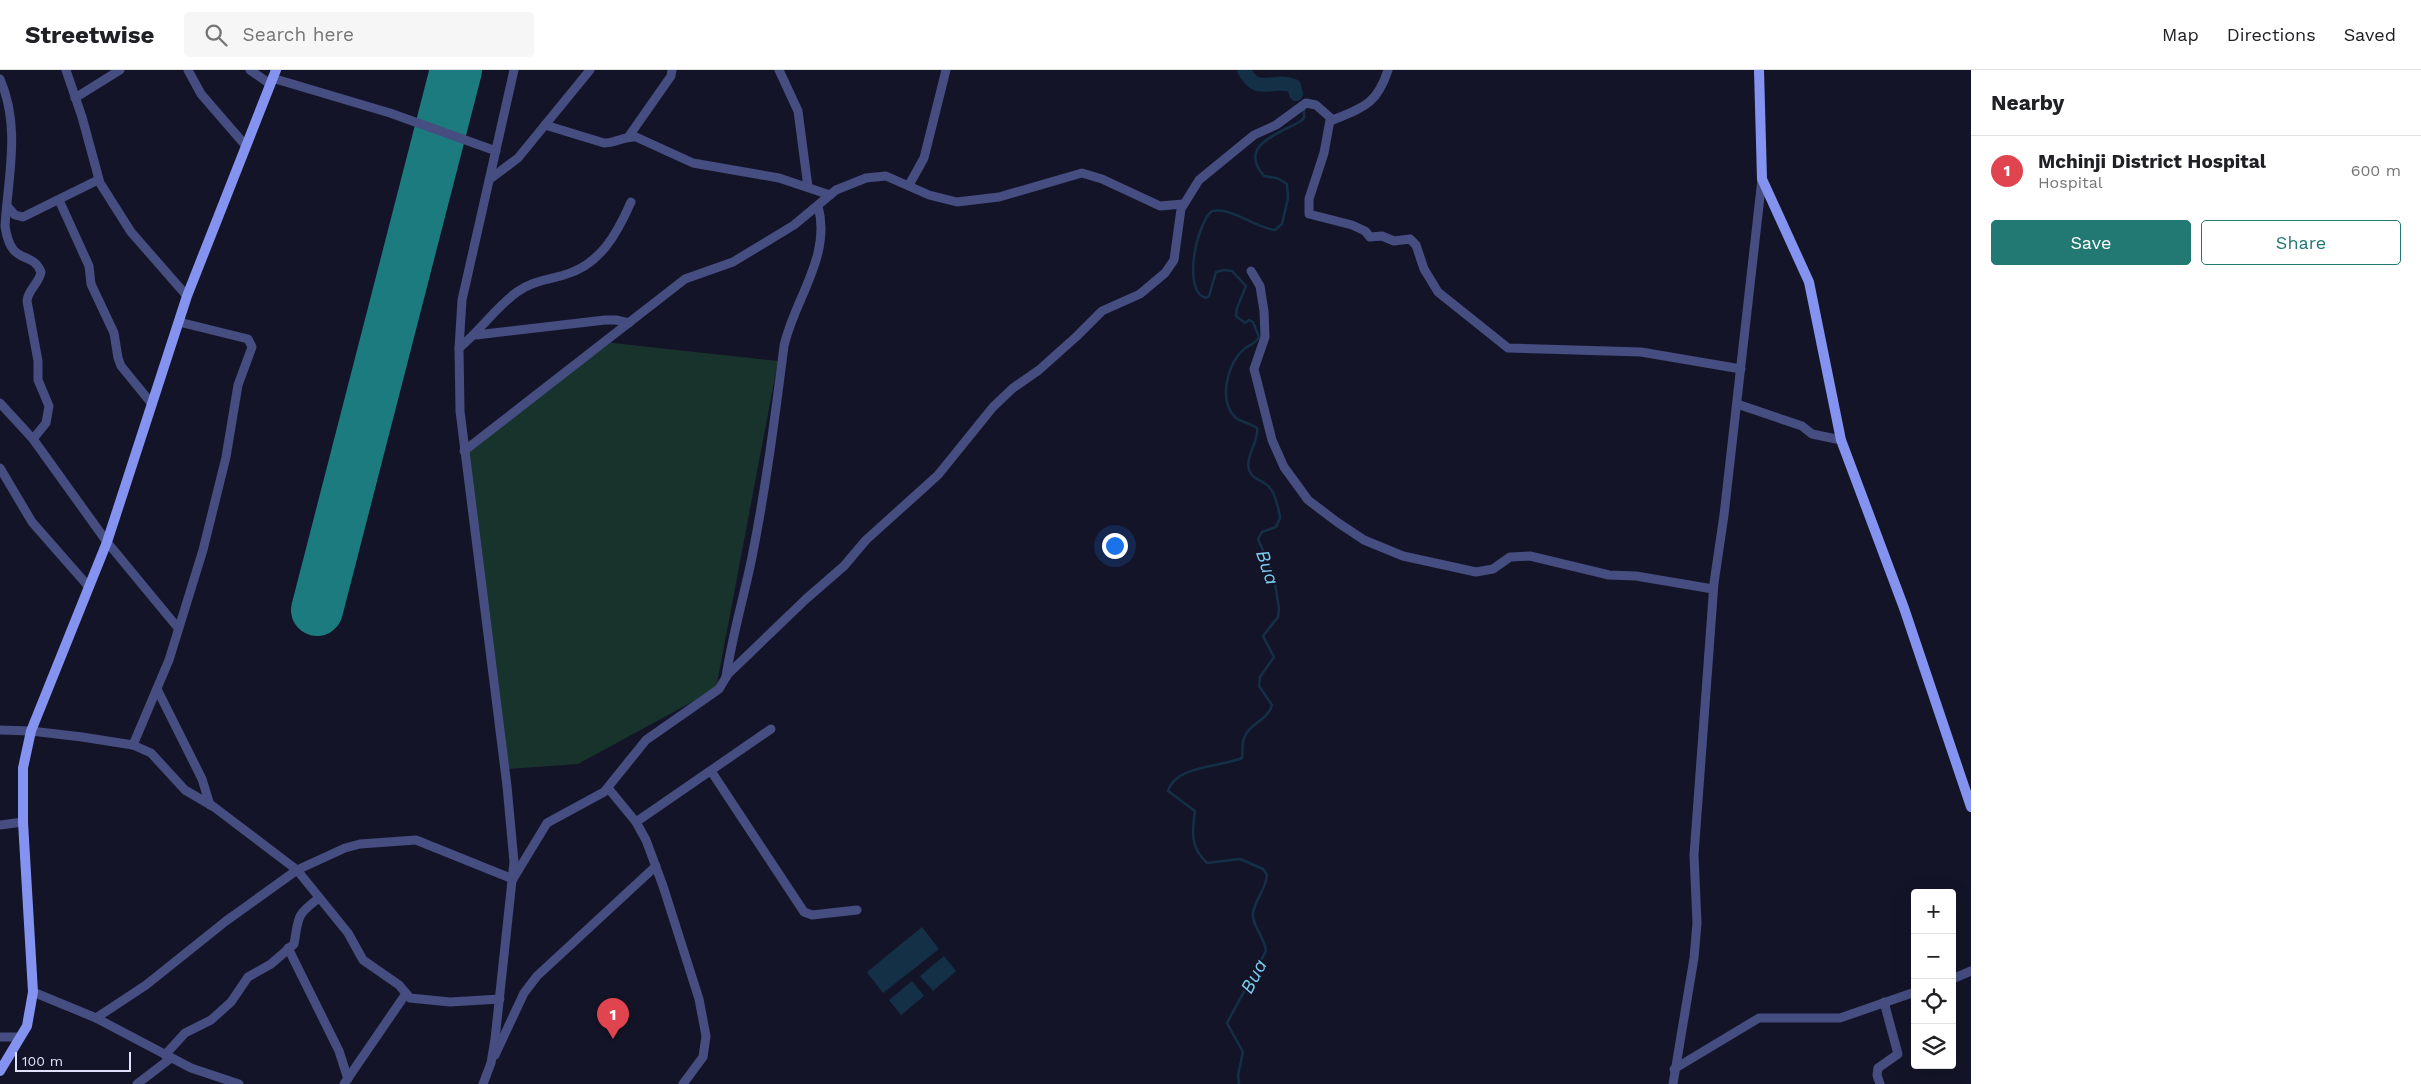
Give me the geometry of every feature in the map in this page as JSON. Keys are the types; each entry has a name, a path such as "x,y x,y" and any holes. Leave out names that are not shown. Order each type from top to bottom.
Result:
{"street":[{"path":"66,70 95,162 98,180 131,232 187,296"},
{"path":"75,98 120,70"},
{"path":"188,70 201,94 246,146"},
{"path":"250,70 390,113 496,151"},
{"path":"491,1063 500,998 514,862 507,786 464,451 459,392 459,348 462,300 514,70"},
{"path":"490,179 514,162 590,70"},
{"path":"545,125 604,143 614,143 630,136 671,76 672,70"},
{"path":"779,70 798,111 808,187"},
{"path":"909,185 924,158 946,70"},
{"path":"1330,120 1376,97 1388,70"},
{"path":"1673,1084 1695,950 1697,923 1694,855 1713,589 1724,515 1762,179 1759,70"},
{"path":"0,1071 27,1026 33,992 23,822 23,768 31,730 107,542 187,296 273,77"},
{"path":"0,79 10,108 13,126 6,206 5,226 7,240 16,255 33,261 41,272 40,278 28,295 27,301 38,361 38,380 48,406 48,415 42,429 33,439"},
{"path":"513,880 547,823 608,788 646,740 719,689 726,677 806,599 844,566 866,540 938,474 993,407 1013,388 1052,359 1102,311 1140,294 1166,273 1174,260 1183,204 1199,180 1254,135 1276,125 1306,103 1316,105 1330,120"},
{"path":"1330,120 1326,145 1309,199 1309,214 1352,226 1364,231 1370,237 1382,236 1394,242 1410,238 1416,245 1424,269 1438,292 1508,348 1641,352 1740,369"},
{"path":"630,136 693,163 779,178 830,195"},
{"path":"464,451 685,279 733,262 794,226 830,195 847,185 877,176 886,176 929,195 957,202 1000,197 1082,173 1102,179 1160,206 1183,204"},
{"path":"1762,179 1811,290 1841,440 1904,608 1971,807"},
{"path":"6,206 15,215 23,217 98,180"},
{"path":"59,200 89,266 91,284 114,333 121,366 152,404"},
{"path":"459,348 476,335 511,297 526,286 575,272 590,262 615,236 631,202"},
{"path":"726,677 730,647 762,506 787,332 809,282 819,245 821,228 818,206"},
{"path":"1251,271 1260,286 1264,311 1265,337 1254,369 1272,440 1284,467 1308,500 1337,522 1364,540 1403,556 1476,572 1493,569 1510,557 1530,556 1609,575 1672,581 1713,589"},
{"path":"476,335 604,320 629,323"},
{"path":"133,745 157,689 203,550 226,457 238,386 252,347 248,339 179,322"},
{"path":"0,403 33,439 107,542 178,628"},
{"path":"1737,404 1802,426 1812,434 1841,440"},
{"path":"0,468 32,522 89,587"},
{"path":"157,689 202,779 210,805"},
{"path":"0,730 31,730 133,745 151,753 185,790 210,805 297,870 348,933 363,960 398,985 405,995 410,998 450,1002 500,998"},
{"path":"636,822 771,730"},
{"path":"711,771 804,912 812,916 857,910"},
{"path":"608,788 636,822 646,840 699,999 706,1036 703,1057 682,1084"},
{"path":"0,825 23,822"},
{"path":"96,1018 146,985 226,921 297,870 345,848 360,844 411,840 513,880"},
{"path":"483,1084 524,993 537,976 656,866"},
{"path":"138,1084 168,1057 185,1033 206,1024 231,1002 248,976 271,964 295,942 295,927 300,916 319,898"},
{"path":"288,948 336,1044 346,1081"},
{"path":"1956,977 1971,971"},
{"path":"33,992 96,1018 191,1068 239,1084"},
{"path":"1674,1069 1759,1018 1840,1018 1911,993"},
{"path":"346,1081 405,995"},
{"path":"1880,1084 1877,1075 1878,1068 1898,1054 1884,1002"},
{"path":"0,1037 20,1037"}],"green space":[{"path":"604,342 778,361 716,689 578,764 507,769 465,453"}],"water":[{"path":"922,927 939,949 883,993 867,972"},
{"path":"944,956 956,971 933,991 920,976"},
{"path":"912,981 924,996 901,1015 889,1000"}],"waterway":[{"name":"Bua","path":"1244,70 1254,83 1260,85 1287,84 1294,86 1296,94"},
{"name":"Bua","path":"1239,1084 1238,1075 1243,1052 1227,1023 1266,951 1253,913 1265,885 1267,875 1263,869 1240,859 1207,863 1201,857 1195,845 1193,826 1195,811 1168,791 1172,782 1180,776 1200,768 1242,758 1245,736 1270,710 1272,705 1259,686 1260,677 1274,657 1263,636 1278,617 1279,609 1274,576 1258,539 1262,532 1276,527 1280,518 1272,491 1267,485 1253,476 1249,470 1248,465 1257,428 1236,418 1230,411 1227,403 1227,384 1232,365 1242,351 1259,337 1253,322 1249,320 1245,323 1236,316 1237,308 1246,286 1232,271 1216,272 1209,296 1206,298 1199,293 1193,271 1194,257 1201,229 1212,211 1235,214 1258,225 1275,230 1282,224 1288,198 1287,184 1277,178 1264,176 1257,165 1255,156 1258,148 1264,142 1301,121 1304,118 1304,110"}],"runway":[{"path":"317,610 456,70"}],"place":[{"name":"Mchinji District Hospital","path":"613,1039"}]}
